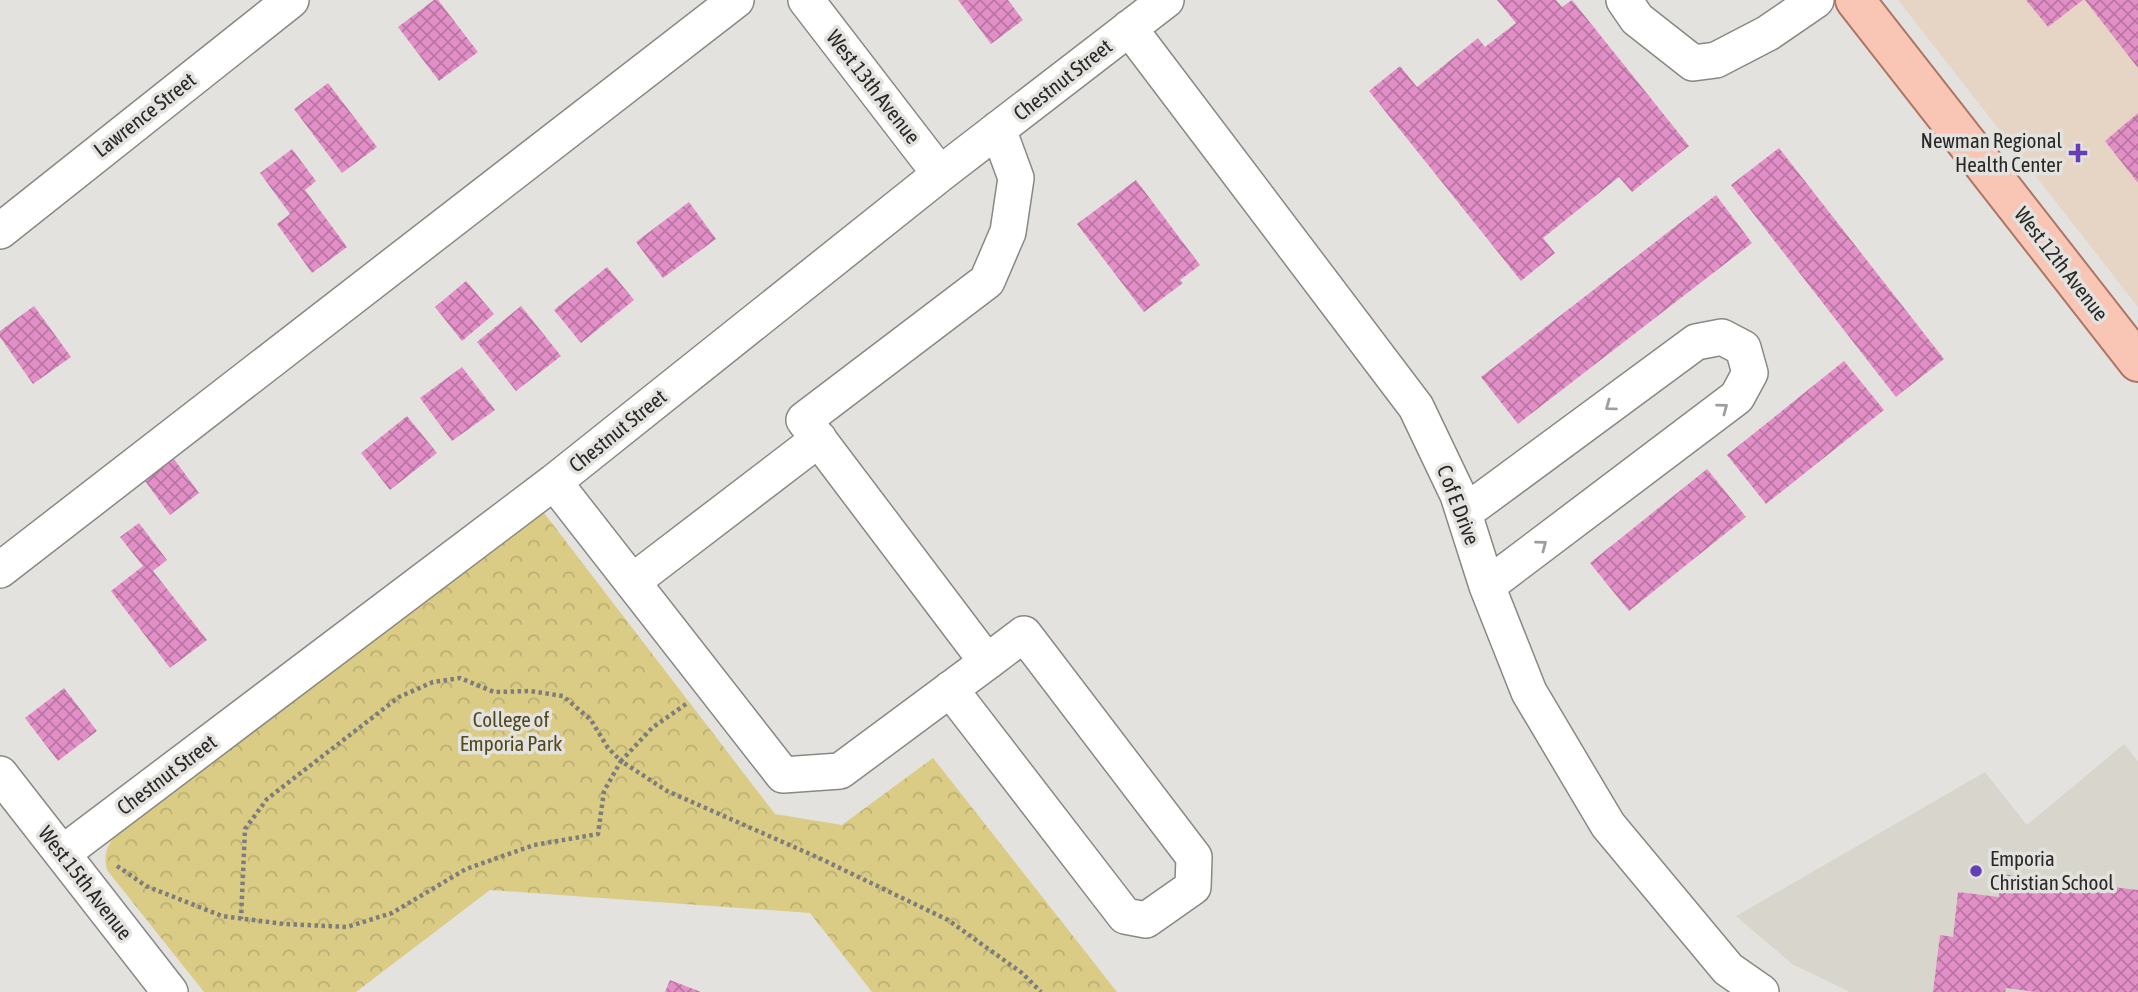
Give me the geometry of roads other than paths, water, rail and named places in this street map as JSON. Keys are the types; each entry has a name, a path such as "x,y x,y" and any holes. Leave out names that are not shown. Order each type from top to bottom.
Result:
{"main road":[{"name":"West 12th Avenue","path":"1855,0 2138,362"}],"street":[{"name":"Lawrence Street","path":"0,231 290,0"},
{"path":"0,570 736,0"},
{"name":"West 13th Avenue","path":"806,0 940,174"},
{"name":"Chestnut Street","path":"63,853 554,482 940,174 1166,0"},
{"path":"1624,0 1637,19 1693,63 1716,61 1768,33 1816,0"},
{"name":"C of E Drive","path":"1129,28 1416,407 1458,495 1487,586 1529,692 1608,825 1728,969 1761,992"},
{"path":"987,662 804,419 986,282 1007,232 1016,178 998,129"},
{"path":"1464,513 1696,342 1723,337 1743,348 1750,373 1737,397 1487,586"},
{"path":"632,582 819,439"},
{"path":"554,482 783,775 840,771 950,689 987,662 1024,634 1194,857 1193,887 1146,920 1125,916 950,689"},
{"name":"West 15th Avenue","path":"0,774 170,992"}],"place":[{"name":"Newman Regional Health Center","path":"2078,153"},
{"name":"Emporia Christian School","path":"1976,871"}],"park label":[{"name":"College of Emporia Park","path":"511,732"}]}
